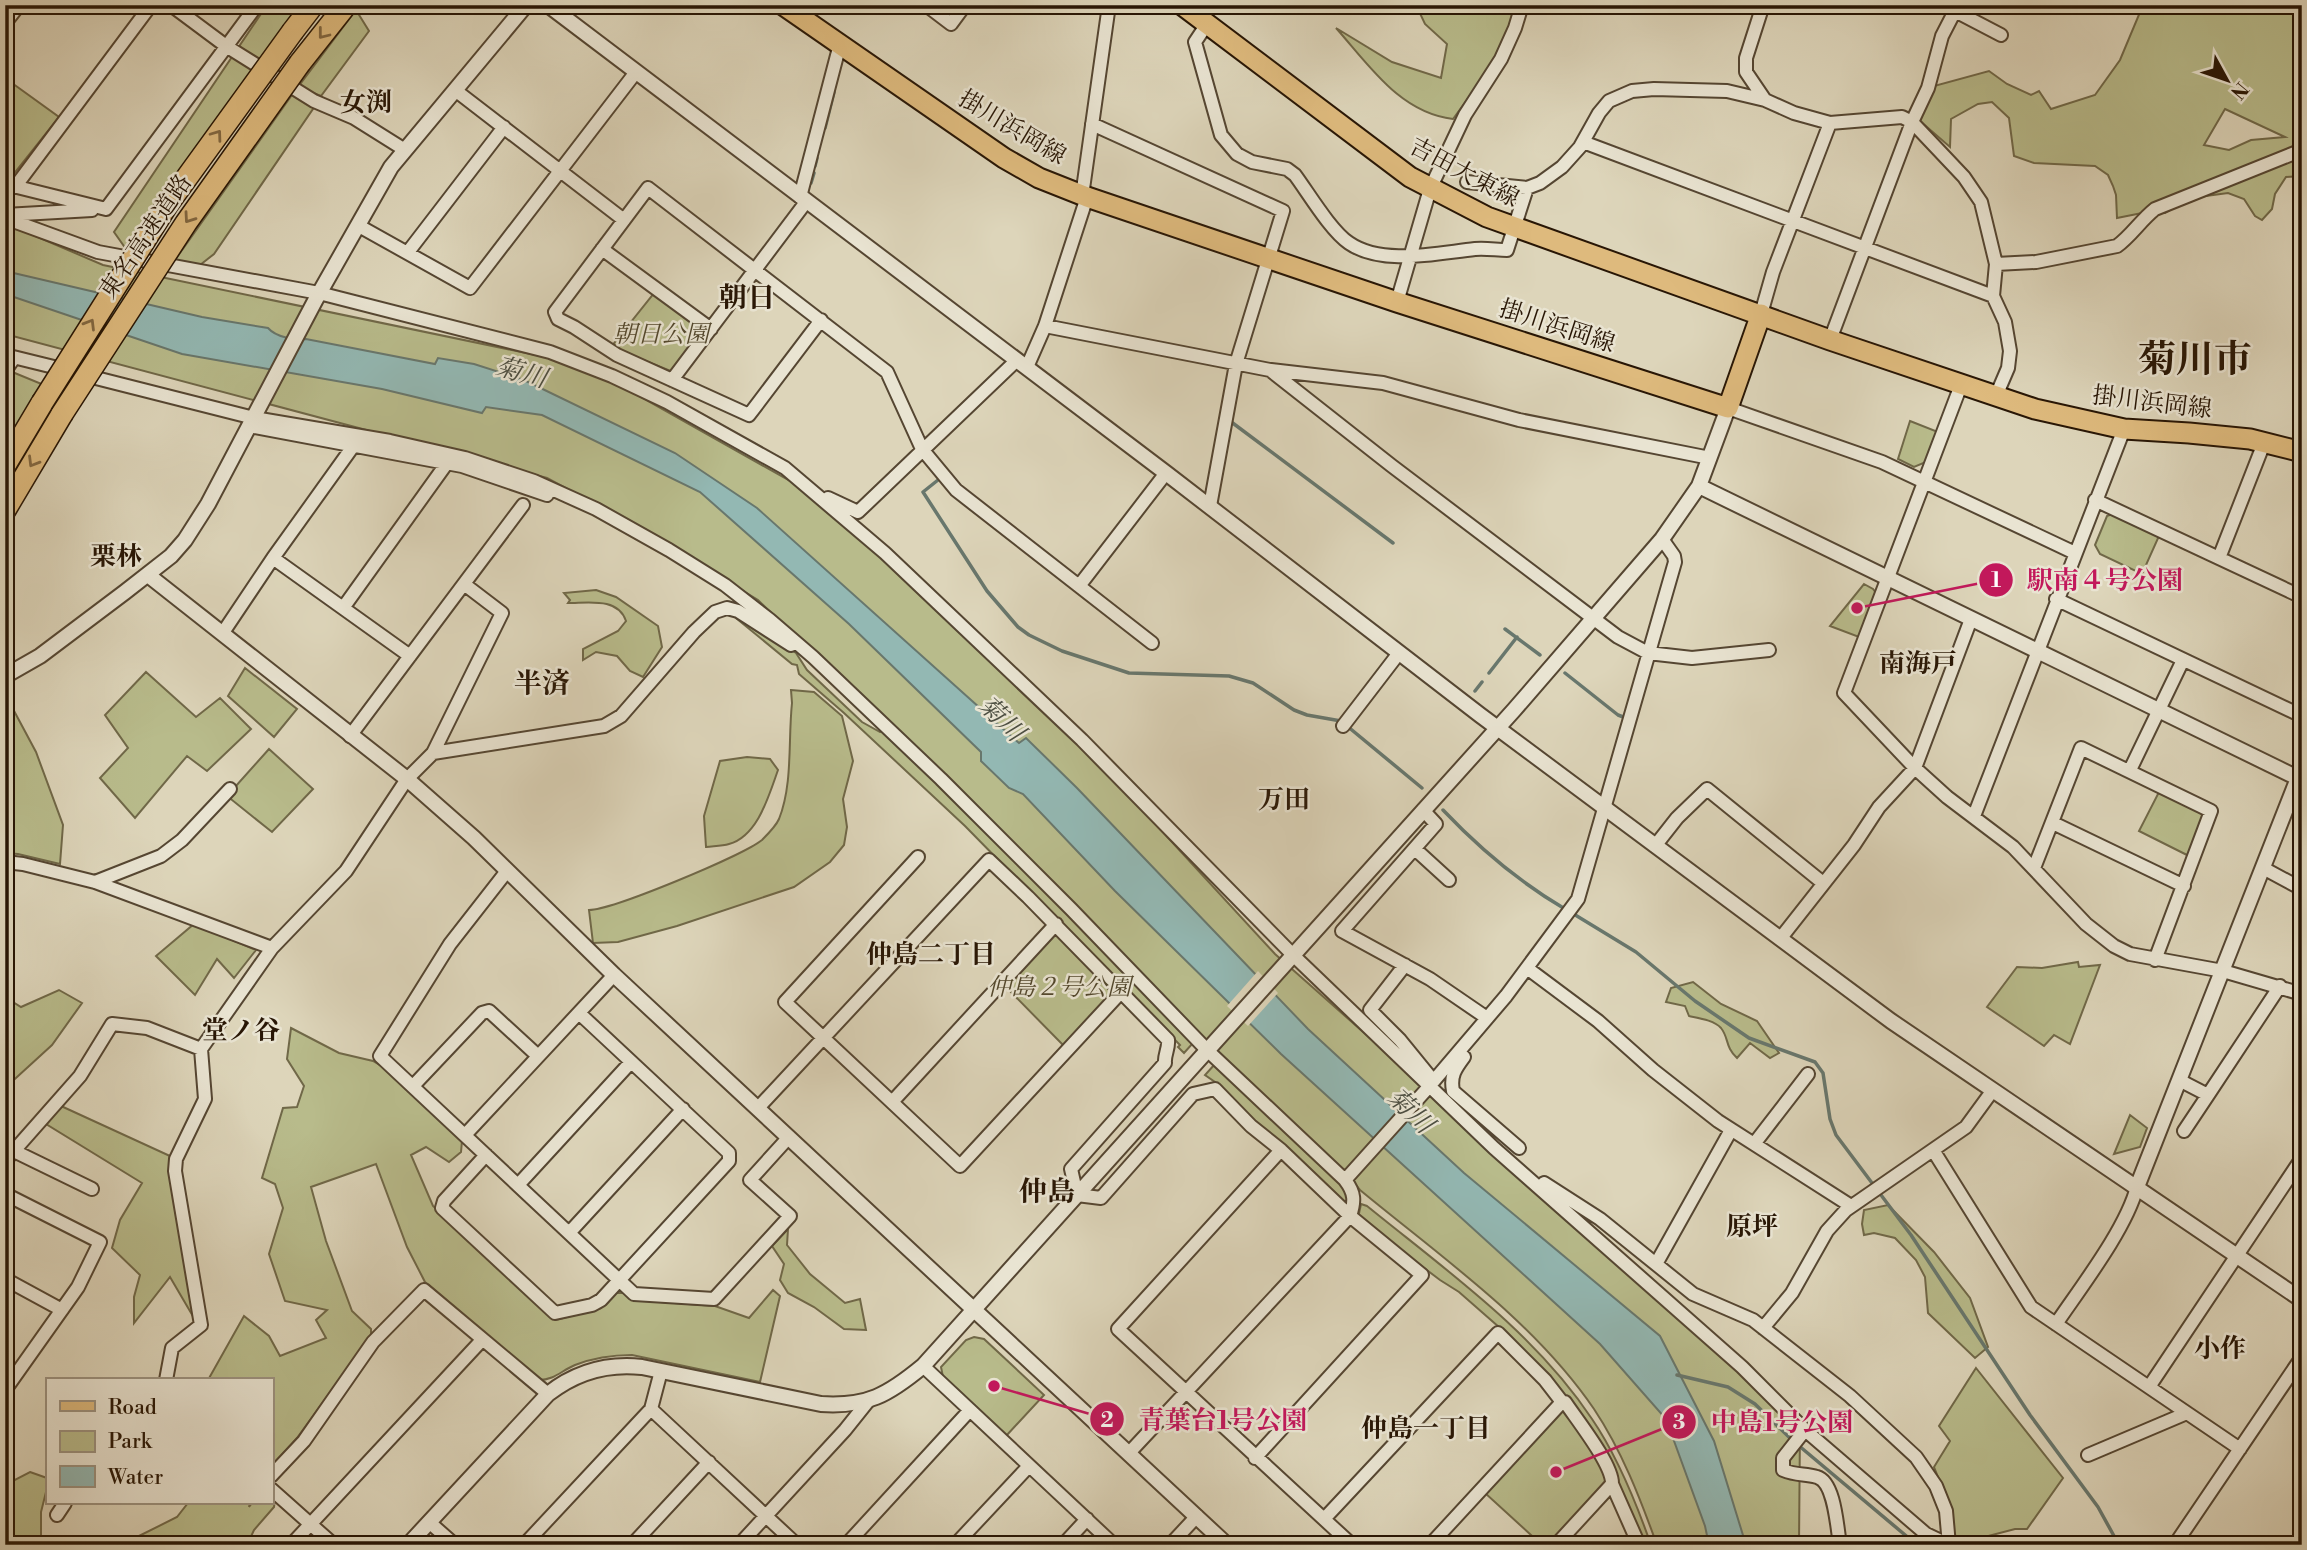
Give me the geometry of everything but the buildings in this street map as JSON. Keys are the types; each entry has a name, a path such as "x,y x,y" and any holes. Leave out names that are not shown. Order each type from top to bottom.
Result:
{"highway":[{"name":"東名高速道路","path":"5,466 167,205 312,5"},
{"name":"東名高速道路","path":"5,510 62,414 186,223 300,63 345,5"}],"main road":[{"name":"掛川浜岡線","path":"783,5 1004,158 1039,178 1397,302 1728,408"},
{"name":"吉田大東線","path":"1182,5 1386,160 1430,189 1516,228 1761,314"},
{"name":"掛川浜岡線","path":"1761,314 2035,409 2124,429 2189,433 2264,443 2302,452"},
{"path":"1728,408 1761,314"}],"street":[{"path":"7,17 19,5"},
{"path":"106,209 10,186 151,5"},
{"path":"171,5 226,46 313,101 354,118 405,150"},
{"path":"5,216 106,209 257,5"},
{"path":"5,676 40,656 171,556 199,518 318,296 359,226 377,188 405,150 526,5"},
{"path":"548,5 1210,506 1603,808 1891,1021 2302,1300"},
{"path":"926,5 951,24 965,5"},
{"path":"812,491 858,512 922,449 1022,363 1045,326 1085,196 1109,5"},
{"path":"1397,302 1430,189 1465,115 1501,59 1522,5"},
{"path":"1763,5 1745,58 1746,72 1765,100"},
{"path":"1830,340 1912,122 1928,88 1942,36 1955,7 2001,35"},
{"path":"1207,24 1195,42 1221,135 1237,154 1252,162 1287,169 1296,175 1339,234 1350,244 1380,254 1411,257 1478,249 1507,250 1527,188"},
{"path":"672,380 755,269 803,199 840,44"},
{"path":"359,226 470,288 636,72"},
{"path":"455,90 624,220"},
{"path":"1467,182 1527,188 1540,183 1562,167 1583,142 1609,101 1632,91 1727,91 1765,100 1794,113 1829,123 1902,117 1912,122 1964,177 1981,202 1996,264 1993,296 2005,322 2010,351 2008,368 1996,396"},
{"path":"1761,314 1773,272 1829,123"},
{"path":"1092,124 1283,211 1236,364 1210,506"},
{"path":"408,252 504,127"},
{"path":"1583,142 1993,296"},
{"path":"1996,264 2036,262 2117,246 2155,208 2302,149"},
{"path":"821,320 749,415 617,355 558,319 555,312 648,188 755,269 821,320 887,372 922,449 956,490 1152,643"},
{"path":"5,216 98,253 318,296 550,352 612,376 667,402 785,468 885,553 1082,740 1292,957 1508,1160 1742,1367 1805,1430 1926,1534 1949,1545"},
{"path":"602,249 711,329"},
{"path":"1045,326 1270,370 1382,383 1518,419 1710,458"},
{"path":"5,371 10,356 354,445 462,466 553,497 572,498"},
{"path":"1270,370 1618,638 1641,647 1648,653 1692,658 1769,650"},
{"path":"1961,385 1844,693 1915,768 1947,797 2014,847 2086,924 2114,946 2130,954 2223,971 2302,994"},
{"path":"408,1545 548,1394 573,1377 595,1369 623,1365 821,1404 842,1405 869,1400 896,1389 923,1366 1292,957 1662,539 1699,486 1728,408 1882,462 2075,553"},
{"path":"253,419 390,440 465,458 534,481 596,509 725,585 813,657 1053,890 1209,1048 1346,1178 1352,1189 1354,1202 1350,1216 1129,1453"},
{"path":"1974,816 2124,429"},
{"path":"2218,558 2264,443"},
{"path":"222,634 354,445"},
{"path":"343,608 447,463"},
{"path":"1079,586 1166,473"},
{"path":"1699,486 2039,653 2300,775 2133,1203 2056,1324"},
{"path":"2095,500 2302,597"},
{"path":"350,736 523,505"},
{"path":"1346,1178 1430,1086 1506,996 1578,899 1675,562 1662,539"},
{"path":"273,558 410,656"},
{"path":"148,575 407,779 1227,1545"},
{"path":"166,1378 172,1348 201,1325 175,1171 176,1159 205,1099 201,1049 272,948 346,871 407,779 433,753 502,613 464,584"},
{"path":"2056,599 2302,716"},
{"path":"433,753 604,726 621,716 715,612 727,608 738,611 813,657"},
{"path":"1780,939 1854,845 1879,807 1915,768 1971,619"},
{"path":"1345,724 1399,653"},
{"path":"2130,771 2183,660"},
{"path":"2034,868 2081,748 2211,811 2155,960"},
{"path":"95,882 161,856 182,840 230,789"},
{"path":"1655,846 1677,818 1707,789 1823,883"},
{"path":"1426,807 1436,824 1342,931 1430,979 1487,1018"},
{"path":"2053,823 2184,886"},
{"path":"1415,849 1449,880"},
{"path":"918,857 785,1002 960,1166 1122,991"},
{"path":"758,1108 989,860 1168,1040 1169,1050 1164,1058 1165,1063 1071,1169 1077,1195"},
{"path":"5,862 95,882 272,948"},
{"path":"2263,868 2302,889"},
{"path":"507,871 450,944 380,1056 634,1294 714,1299 790,1216 750,1181 789,1137"},
{"path":"892,1102 1056,925"},
{"path":"1405,965 1370,1010 1400,1040 1430,1086"},
{"path":"1527,968 1598,1021 1653,1070 1731,1130 1851,1206"},
{"path":"465,1135 614,975"},
{"path":"2185,1131 2280,986"},
{"path":"1506,996 1486,1029 1456,1068 1451,1080 1453,1091 1518,1148"},
{"path":"413,1086 482,1013 489,1012 538,1056"},
{"path":"486,1155 444,1201 442,1208 555,1313 592,1305 601,1300 729,1161 729,1153 579,1013"},
{"path":"5,1161 80,1076 111,1024 147,1028 201,1049"},
{"path":"518,1185 631,1062"},
{"path":"1754,1144 1808,1073"},
{"path":"2179,1080 2208,1095"},
{"path":"1077,1195 1101,1198 1193,1094 1215,1089 1251,1126 1281,1150 1350,1216 1422,1275 1255,1458"},
{"path":"1763,1328 1792,1293 1828,1231 1851,1206 1966,1127 1993,1090"},
{"path":"569,1233 683,1110"},
{"path":"1656,1264 1731,1130"},
{"path":"1281,1150 1118,1329 1352,1545"},
{"path":"1933,1150 2031,1307 2240,1449"},
{"path":"14,1151 92,1189"},
{"path":"2149,1387 2302,1158"},
{"path":"1508,1160 1600,1219 1693,1294 1753,1320 1850,1396 1916,1457 1936,1486 1946,1511 1949,1545"},
{"path":"5,1194 100,1242 78,1287 11,1370 5,1390"},
{"path":"5,1279 62,1310"},
{"path":"273,1474 304,1441 373,1342 424,1290 548,1394"},
{"path":"1324,1519 1498,1334 1545,1380 1562,1402 1565,1402 1606,1465 1639,1545"},
{"path":"291,1545 482,1340"},
{"path":"2177,1545 2302,1357"},
{"path":"923,1366 1114,1545"},
{"path":"524,1545 651,1409 661,1371"},
{"path":"739,1545 845,1430 869,1400"},
{"path":"1430,1545 1562,1402"},
{"path":"651,1409 797,1545"},
{"path":"846,1545 970,1410"},
{"path":"2088,1455 2187,1413"},
{"path":"1805,1430 1783,1458 1783,1470 1795,1475 1817,1476 1827,1484 1833,1502 1840,1545"},
{"path":"632,1545 709,1462"},
{"path":"956,1545 1029,1466"},
{"path":"1556,1545 1612,1484"},
{"path":"273,1491 334,1545"},
{"path":"57,1515 64,1504"},
{"path":"1170,1545 1197,1516"},
{"path":"1063,1545 1087,1519"},
{"path":"429,1522 455,1545"}],"green space":[{"path":"267,5 299,5 126,249 114,232"},
{"path":"1416,5 1514,5 1519,14 1508,44 1453,119 1434,115 1401,97 1336,28 1392,62 1441,78 1447,44 1425,24"},
{"path":"2143,5 2302,5 2302,176 2286,177 2275,194 2272,209 2262,220 2255,216 2244,199 2228,193 2191,198 2165,213 2142,213 2117,218 2116,195 2108,175 2095,166 2034,163 2014,156 2009,118 1992,102 1978,104 1951,119 1950,147 1920,121 1934,86 1989,71 2007,84 2031,95 2039,91 2051,109 2095,95 2120,60","holes":["2225,109 2285,137 2251,140 2229,150 2204,145"]},
{"path":"356,10 369,31 321,96 298,87"},
{"path":"5,78 59,117 12,176 5,174"},
{"path":"294,92 315,106 214,254 200,265 175,260"},
{"path":"5,223 103,265 584,365 822,499 1056,716 1275,954 1742,1367 1800,1425 1799,1545 1657,1545 1630,1475 1604,1425 1570,1377 1544,1347 1485,1292 1360,1190 1220,1057 917,753 758,600 644,530 547,478 5,334"},
{"name":"朝日公園","path":"655,292 705,329 673,372 611,347"},
{"path":"5,369 44,385 5,454"},
{"path":"1910,421 1938,432 1926,462 1914,467 1898,459"},
{"path":"2112,514 2159,536 2142,574 2100,554 2095,545 2107,516"},
{"path":"1864,584 1876,593 1859,637 1830,626"},
{"path":"596,590 616,597 658,626 662,647 643,677 630,671 617,656 596,652 583,660 583,649 618,631 626,621 616,608 593,602 568,603 570,600 564,593"},
{"path":"731,614 750,621 796,653 807,670 862,722 880,732 885,731 1154,999 1193,1043 1184,1053 1178,1047 1180,1045 965,826 799,674 797,665 792,664"},
{"path":"245,668 297,709 274,737 228,696"},
{"path":"146,672 196,717 220,698 251,729 207,771 187,756 135,818 100,778 128,748 105,715"},
{"path":"791,690 814,692 842,716 853,761 843,799 847,827 844,845 830,862 794,887 677,926 618,942 593,943 589,910 649,892 705,869 750,848 774,827 779,819 786,791"},
{"path":"5,694 36,752 63,825 60,864 5,853"},
{"path":"269,749 313,789 272,832 227,796"},
{"path":"747,757 770,759 778,770 761,813 748,833 739,840 726,845 706,847 704,816 720,761"},
{"path":"2159,792 2202,813 2204,818 2189,856 2139,831"},
{"path":"194,924 256,950 234,978 217,959 195,995 156,956"},
{"name":"仲島２号公園","path":"1056,931 1113,989 1113,996 1065,1047 1005,986"},
{"path":"2078,962 2079,967 2100,965 2070,1044 2054,1035 2044,1046 1987,1007 2017,967 2042,968"},
{"path":"1693,982 1721,1004 1757,1021 1779,1053 1770,1058 1750,1043 1737,1058 1718,1025 1689,1016 1685,1006 1666,1002 1671,988"},
{"path":"59,990 82,1003 52,1045 5,1088 5,997 21,1007"},
{"path":"291,1028 339,1053 373,1061 383,1067 462,1141 461,1152 449,1162 426,1147 411,1155 433,1206 556,1320 601,1308 614,1293 625,1293 634,1300 715,1306 749,1318 773,1290 780,1296 760,1382 632,1355 589,1360 553,1377 539,1380 425,1282 407,1247 376,1164 311,1187 326,1241 352,1311 371,1329 371,1336 297,1438 273,1465 273,1378 209,1378 244,1316 269,1336 280,1356 326,1338 316,1320 327,1310 285,1301 269,1254 283,1208 275,1184 262,1178 283,1108 297,1107 304,1086 287,1059"},
{"path":"1215,1064 1332,1172 1349,1196 1347,1207 1205,1075"},
{"path":"61,1106 170,1156 177,1186 194,1318 170,1277 134,1323 134,1297 140,1275 112,1248 120,1220 142,1183 46,1124"},
{"path":"2130,1115 2147,1128 2140,1147 2114,1154"},
{"path":"1361,1204 1367,1206 1488,1304 1544,1358 1592,1419 1610,1449 1633,1496 1651,1545 1643,1545 1608,1466 1500,1328 1459,1292 1358,1218"},
{"path":"1888,1205 1934,1252 1970,1298 1988,1347 1975,1358 1928,1313 1925,1277 1916,1260 1895,1238 1874,1233 1864,1235 1864,1210"},
{"path":"788,1229 787,1245 810,1274 845,1303 860,1299 866,1330 844,1329 814,1307 788,1293 780,1280 784,1264 772,1246"},
{"path":"974,1337 984,1339 1044,1395 1006,1436 943,1377 941,1367 966,1340"},
{"path":"1976,1368 2063,1478 2027,1529 2015,1529 1954,1545 1950,1507 1934,1467 1950,1441 1939,1426"},
{"path":"1565,1407 1610,1479 1549,1545 1542,1545 1485,1493"},
{"path":"30,1472 46,1478 41,1512 41,1545 5,1545 5,1512 13,1512 5,1485"},
{"path":"275,1499 274,1507 254,1530 247,1545 97,1545 111,1539 139,1536 177,1517 187,1504 250,1504 249,1507 251,1504 273,1504"}],"water":[{"path":"5,271 202,317 268,328 275,334 290,338 435,364 438,358 474,364 524,380 675,453 757,508 1019,743 1026,738 1308,1029 1464,1173 1660,1336 1714,1441 1746,1545 1709,1545 1705,1526 1666,1419 1600,1344 1281,1054 1115,891 1023,794 1009,788 981,761 981,752 849,624 700,492 542,415 486,407 482,413 382,389 182,354 5,294"}],"pier":[{"path":"1258,971 1278,993 1248,1026 1227,1006"}],"waterway":[{"path":"825,128 834,92"},
{"path":"815,166 817,158"},
{"path":"811,183 814,173"},
{"path":"1230,421 1393,543"},
{"path":"938,480 923,492 987,591 1018,627 1029,635 1062,651 1129,673 1229,676 1253,683 1294,710 1341,721 1422,788"},
{"path":"1505,629 1540,655"},
{"path":"1489,673 1517,637"},
{"path":"1565,673 1618,715 1626,718"},
{"path":"1475,691 1482,682"},
{"path":"1443,810 1501,864 1565,909"},
{"path":"1572,913 1636,952 1695,1001 1749,1038 1815,1062 1823,1073 1830,1119 1836,1135 1911,1235 2030,1415 2123,1545"},
{"path":"1677,1375 1728,1387 1755,1404 1792,1440"},
{"path":"1798,1445 1917,1545"}],"place":[{"name":"駅南４号公園","path":"1857,608"},
{"name":"青葉台1号公園","path":"994,1386"},
{"name":"中島1号公園","path":"1556,1472"}],"district":[{"name":"女渕","path":"366,103"},
{"name":"朝日","path":"747,298"},
{"name":"菊川市","path":"2195,360"},
{"name":"栗林","path":"116,557"},
{"name":"南海戸","path":"1918,664"},
{"name":"半済","path":"542,684"},
{"name":"万田","path":"1284,800"},
{"name":"仲島二丁目","path":"931,955"},
{"name":"堂ノ谷","path":"241,1031"},
{"name":"仲島","path":"1047,1192"},
{"name":"原坪","path":"1752,1227"},
{"name":"小作","path":"2220,1349"},
{"name":"仲島一丁目","path":"1426,1429"}],"water label":[{"name":"菊川","path":"521,373"},
{"name":"菊川","path":"1001,719"},
{"name":"菊川","path":"1410,1111"}]}
